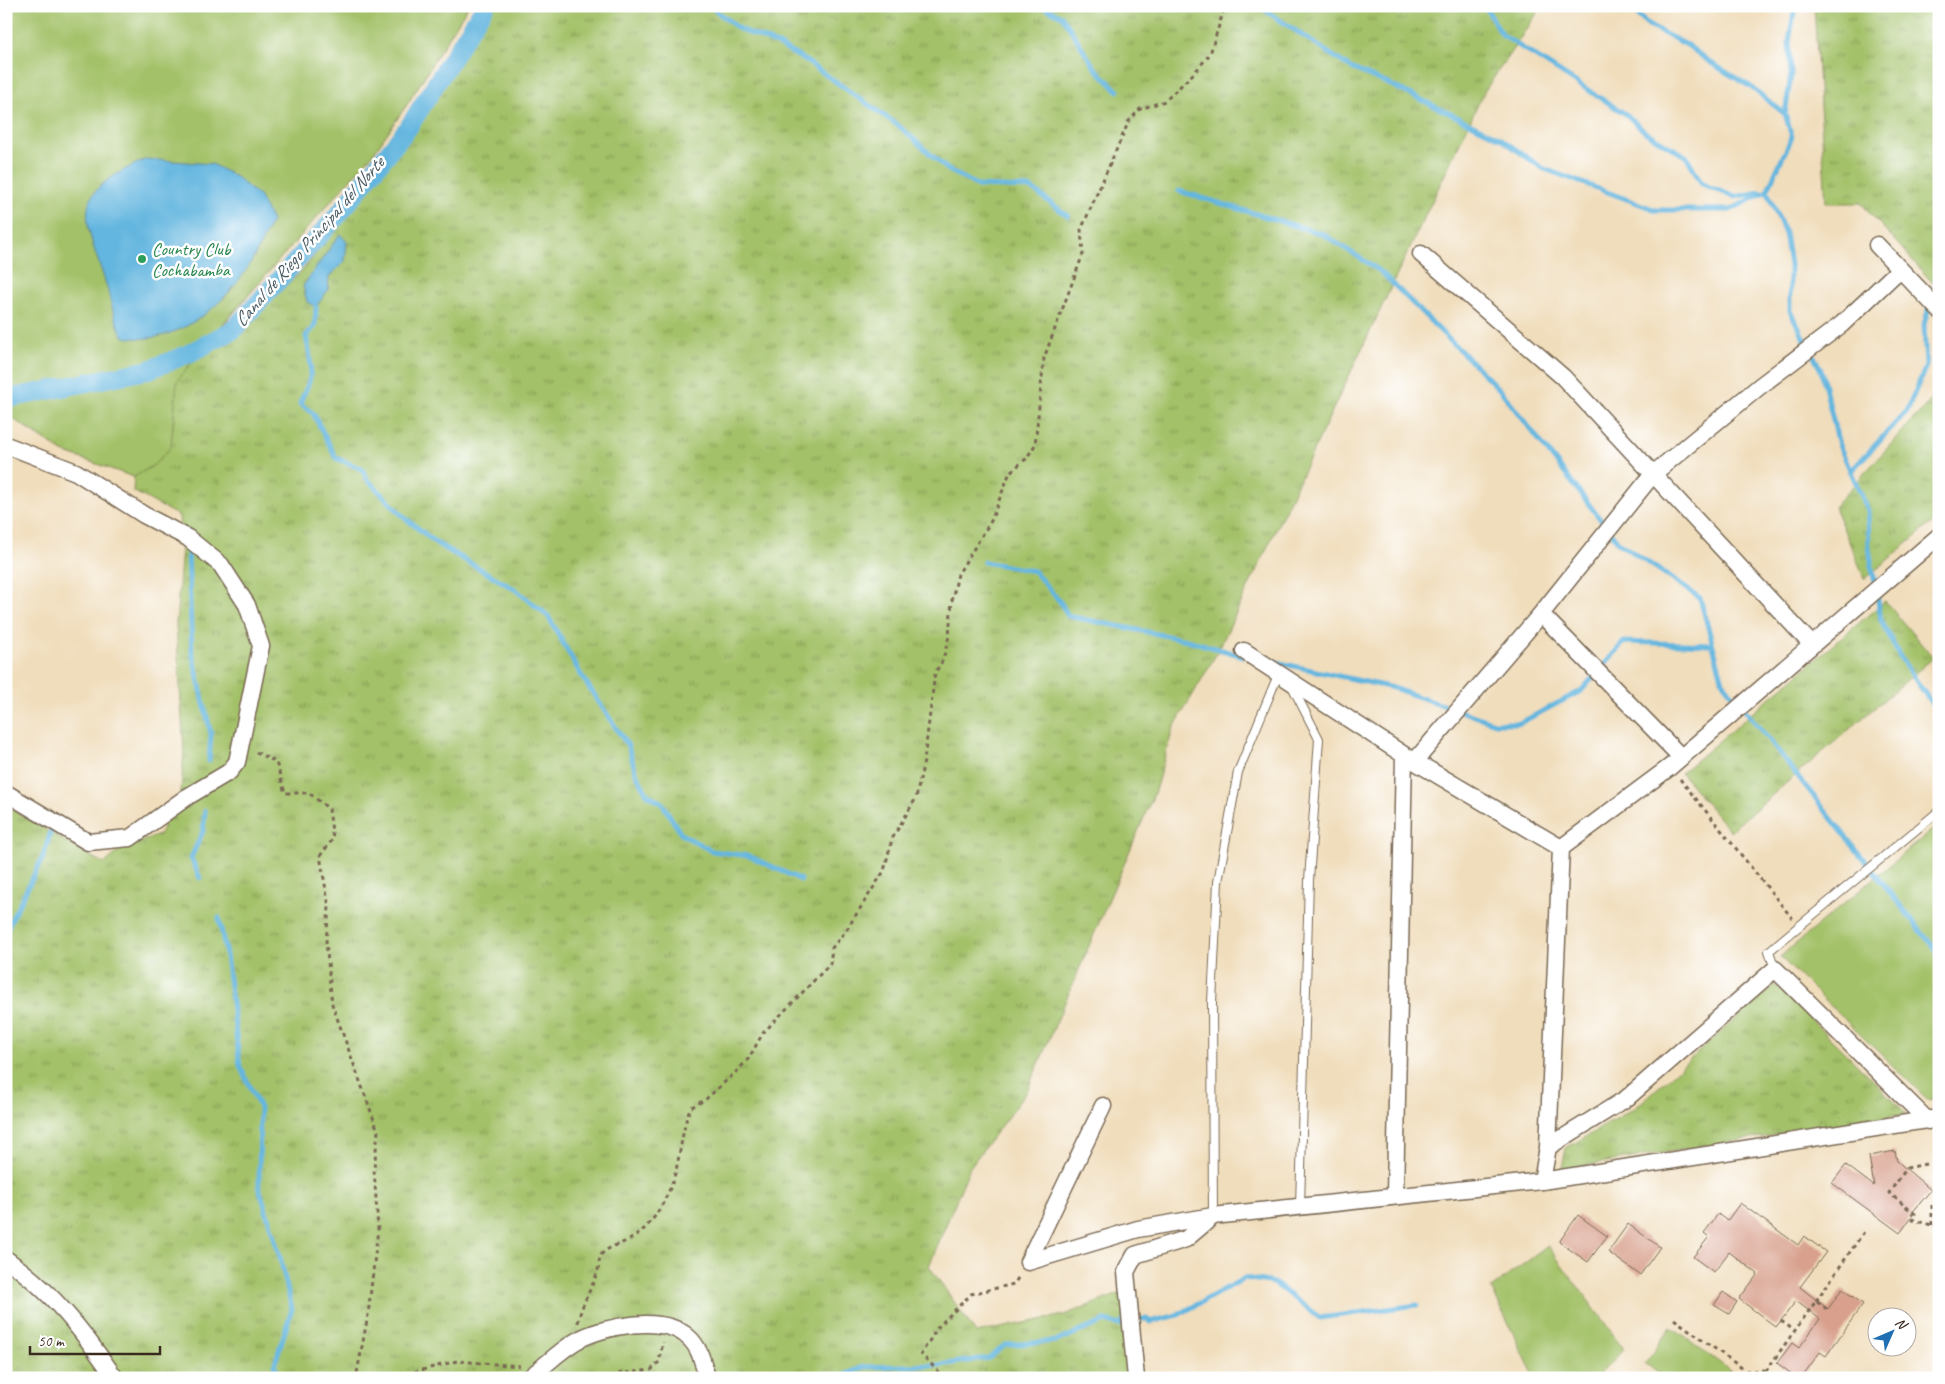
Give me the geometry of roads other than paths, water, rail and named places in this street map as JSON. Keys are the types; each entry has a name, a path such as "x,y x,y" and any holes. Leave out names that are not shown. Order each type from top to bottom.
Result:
{"street":[{"path":"1877,245 1939,310"},
{"path":"1421,254 1563,377 1812,645"},
{"path":"1395,1196 1409,758 1541,614 1653,474 1760,386 1842,324 1900,269"},
{"path":"6,446 76,472 144,515 188,538 221,565 248,606 261,646 237,762 229,772 187,797 130,838 88,842 6,793"},
{"path":"1560,848 1676,762 1939,536"},
{"path":"1541,614 1676,762"},
{"path":"1244,651 1284,679 1409,758 1560,848"},
{"path":"1542,1181 1548,1147 1560,848"},
{"path":"1548,1147 1627,1098 1775,969 1933,1120"},
{"path":"1103,1106 1028,1262 1138,1229 1213,1216 1542,1181 1933,1120"},
{"path":"1136,1378 1126,1272 1135,1255 1186,1238 1213,1216"},
{"path":"6,1258 29,1275 59,1303 115,1378"},
{"path":"529,1378 576,1341 600,1330 650,1324 665,1326 683,1333 696,1346 707,1378"}],"lane":[{"path":"1284,679 1311,720 1319,739 1309,880 1300,1206"},
{"path":"1213,1216 1212,1002 1218,882 1238,772 1284,679"},
{"path":"1775,969 1768,951 1939,811"}],"water":[{"path":"146,159 212,164 236,177 260,197 272,221 254,257 240,278 214,307 198,319 162,336 124,337 114,315 106,283 95,252 87,217 89,204 95,192 106,181"},
{"path":"340,234 347,242 345,261 329,277 328,290 316,307 307,302 303,286"}],"waterway":[{"name":"Canal de Riego Principal del Norte","path":"6,399 148,370 188,354 233,330 338,215 408,128 485,6"},
{"path":"710,6 739,29 777,44 806,61 899,126 947,169 978,186 1031,188 1068,216"},
{"path":"1041,6 1062,16 1095,68 1118,91"},
{"path":"1259,6 1351,68 1393,86 1500,138 1542,168 1656,210 1730,210 1767,191"},
{"path":"1485,6 1502,35 1627,115 1645,132 1687,157 1702,184 1735,197 1760,192"},
{"path":"1627,6 1651,27 1687,45 1711,63 1751,87 1785,114"},
{"path":"1795,6 1789,42 1791,75 1785,114 1792,137 1767,191 1785,233 1790,265 1790,311 1821,370 1839,445 1868,510 1869,548 1875,585"},
{"path":"1179,191 1323,234 1380,271 1501,391 1618,542 1700,598 1723,682 1939,954"},
{"path":"1932,297 1939,274"},
{"path":"1851,471 1907,411 1926,366 1924,324 1930,305"},
{"path":"316,307 315,326 306,336 311,372 300,404 313,413 336,458 362,469 367,479 404,517 436,543 516,590 548,616 581,675 628,746 636,773 647,794 662,803 681,834 712,851 749,856 801,880"},
{"path":"188,551 192,652 211,734 209,761"},
{"path":"984,562 1034,571 1061,603 1068,616 1187,640 1243,656"},
{"path":"1877,594 1881,620 1900,657 1939,714"},
{"path":"1271,661 1393,688 1495,723 1520,723 1581,691 1624,642 1713,645"},
{"path":"200,878 191,858 203,831 205,811"},
{"path":"6,930 43,857 53,824"},
{"path":"219,918 226,955 240,1066 260,1108 259,1187 280,1257 292,1309 274,1366 283,1378"},
{"path":"838,1378 863,1367 938,1365 989,1358 1005,1345 1057,1341 1105,1321 1120,1325 1126,1319 1147,1319 1150,1322 1178,1315 1245,1278 1274,1283 1320,1318 1417,1305"}],"place":[{"name":"Country Club Cochabamba","path":"142,259"}]}
